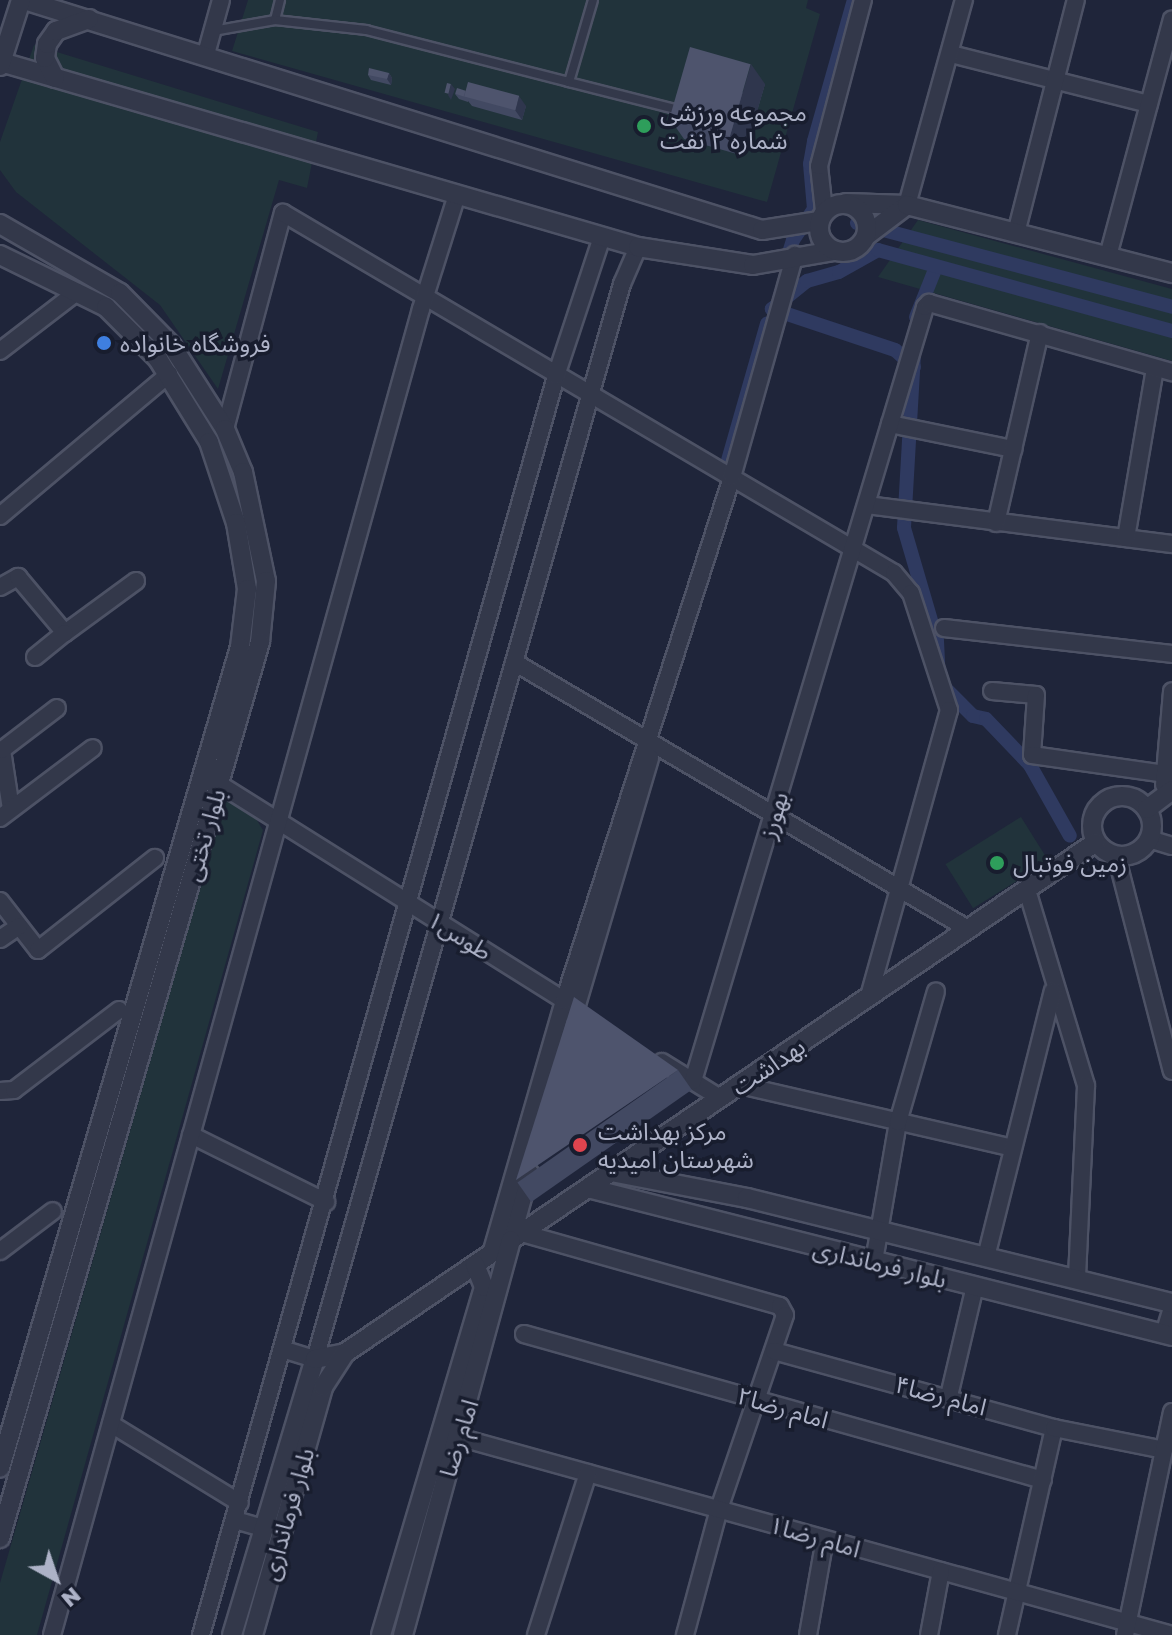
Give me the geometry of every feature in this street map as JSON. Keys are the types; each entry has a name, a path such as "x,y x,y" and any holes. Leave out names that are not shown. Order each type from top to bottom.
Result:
{"street":[{"path":"964,0 907,205 866,236 853,250 795,255 753,265 638,247 1,64 22,0 206,54 762,230 822,216 844,203 907,205 1172,273"},
{"path":"206,54 221,0"},
{"path":"833,251 820,238 819,166 863,0"},
{"path":"1016,233 1076,0"},
{"path":"55,78 45,58 47,44 56,31 89,19"},
{"path":"1108,256 1172,19"},
{"path":"951,54 1149,104"},
{"path":"52,1635 425,298 457,195"},
{"path":"844,203 864,214 866,236"},
{"path":"225,429 283,213 854,549 906,584 949,710 869,997"},
{"name":"بلوار تختی","path":"0,224 120,293 172,346 225,429 243,472 266,581 260,642 0,1538"},
{"path":"201,1635 285,1350 556,376 602,237"},
{"path":"285,1350 315,1359 622,284 638,247"},
{"name":"بلوار تختی","path":"0,255 77,292 116,316 169,374 209,442 236,523 247,589 240,647 200,772 0,1468"},
{"path":"685,1635 719,1509 759,1400 785,1315 780,1306 516,1237 650,742 732,477 795,255"},
{"path":"0,351 77,292"},
{"name":"بهورز","path":"693,1081 854,549 920,319 929,303 1040,333"},
{"path":"996,523 1040,333 1164,370 1126,538"},
{"path":"0,516 169,374"},
{"path":"890,424 1013,449"},
{"path":"867,505 1172,544"},
{"path":"0,587 18,577 65,633"},
{"path":"35,657 136,581"},
{"path":"944,628 1172,654"},
{"path":"514,662 968,929"},
{"path":"992,691 1036,695 1032,755 1166,787"},
{"path":"1147,809 1166,787 1172,699"},
{"path":"6,814 2,750 57,708"},
{"path":"6,814 93,748"},
{"name":"طوس۱","path":"200,772 576,1008"},
{"path":"1128,796 1147,809 1152,824 1149,839 1131,854 1116,855 1096,842 1092,820 1105,800 1128,796"},
{"path":"1149,839 1172,846"},
{"name":"بهداشت","path":"315,1359 345,1353 1096,842"},
{"path":"1116,855 1172,1071"},
{"path":"0,901 38,950 155,858"},
{"path":"1027,890 1053,990 1086,1086 1077,1279"},
{"path":"0,939 19,926"},
{"path":"986,1257 1053,990"},
{"path":"874,1261 898,1122 936,991"},
{"path":"491,1254 576,1008"},
{"path":"0,1091 14,1090 119,1010"},
{"path":"641,1049 720,1098"},
{"path":"740,1085 1012,1148"},
{"path":"191,1135 326,1202"},
{"name":"بلوار فرمانداری","path":"612,1172 877,1231 1172,1305"},
{"name":"بلوار فرمانداری","path":"588,1188 1168,1335"},
{"path":"0,1251 53,1211"},
{"name":"امام رضا","path":"403,1635 516,1237"},
{"name":"امام رضا","path":"381,1635 484,1287 475,1265"},
{"path":"949,1396 975,1286"},
{"path":"1168,1335 1172,1305"},
{"name":"امام رضا۲","path":"524,1334 1043,1480"},
{"name":"امام رضا۴","path":"774,1351 949,1396 1054,1428 1164,1450"},
{"name":"بلوار فرمانداری","path":"253,1635 323,1387 345,1353"},
{"name":"بلوار فرمانداری","path":"232,1635 315,1359"},
{"path":"1126,1629 1172,1412"},
{"path":"111,1424 240,1503"},
{"path":"1007,1635 1019,1593 1054,1428"},
{"name":"امام رضا۱","path":"458,1437 1019,1593 1126,1629 1172,1635"},
{"path":"536,1635 588,1473"},
{"path":"235,1520 263,1528"},
{"path":"808,1635 825,1539"},
{"path":"929,1635 941,1571"}],"lane":[{"path":"275,20 280,0"},
{"path":"569,82 593,0"},
{"path":"212,31 275,20 366,30 675,109"}],"shaded area":[{"name":"مجموعه ورزشی شماره ۲ نفت","path":"248,0 808,0 806,8 820,14 767,202 232,51"},
{"path":"34,45 318,132 307,188 279,180 218,389 160,305 16,192 0,170 0,142"},
{"path":"918,220 1172,289 1172,361 878,277"},
{"path":"228,791 247,804 263,830 37,1635 0,1635 0,1583"},
{"name":"زمین فوتبال","path":"1021,817 1049,861 973,908 946,864"}],"building":[{"path":"690,47 751,64 730,136 669,119"},
{"path":"369,68 389,73 387,79 368,75"},
{"path":"468,82 519,96 515,110 464,96"},
{"path":"447,83 451,84 448,94 445,93"},
{"path":"457,88 466,91 464,96 455,94"},
{"name":"مرکز بهداشت شهرستان امیدیه","path":"574,997 678,1070 516,1180"}],"waterway":[{"path":"785,266 793,240 814,209 810,164 814,141 854,0"},
{"path":"857,223 1172,307"},
{"path":"914,367 895,350 772,309 807,281 839,272 878,250 1172,331"},
{"path":"916,317 936,267"},
{"path":"727,464 767,324"},
{"path":"914,354 904,528 937,641 939,682 973,716 986,719 1030,765 1070,836"}],"place":[{"name":"مجموعه ورزشی شماره ۲ نفت","path":"644,126"},
{"name":"فروشگاه خانواده","path":"104,343"},
{"name":"زمین فوتبال","path":"997,863"},
{"name":"مرکز بهداشت شهرستان امیدیه","path":"580,1145"}]}
